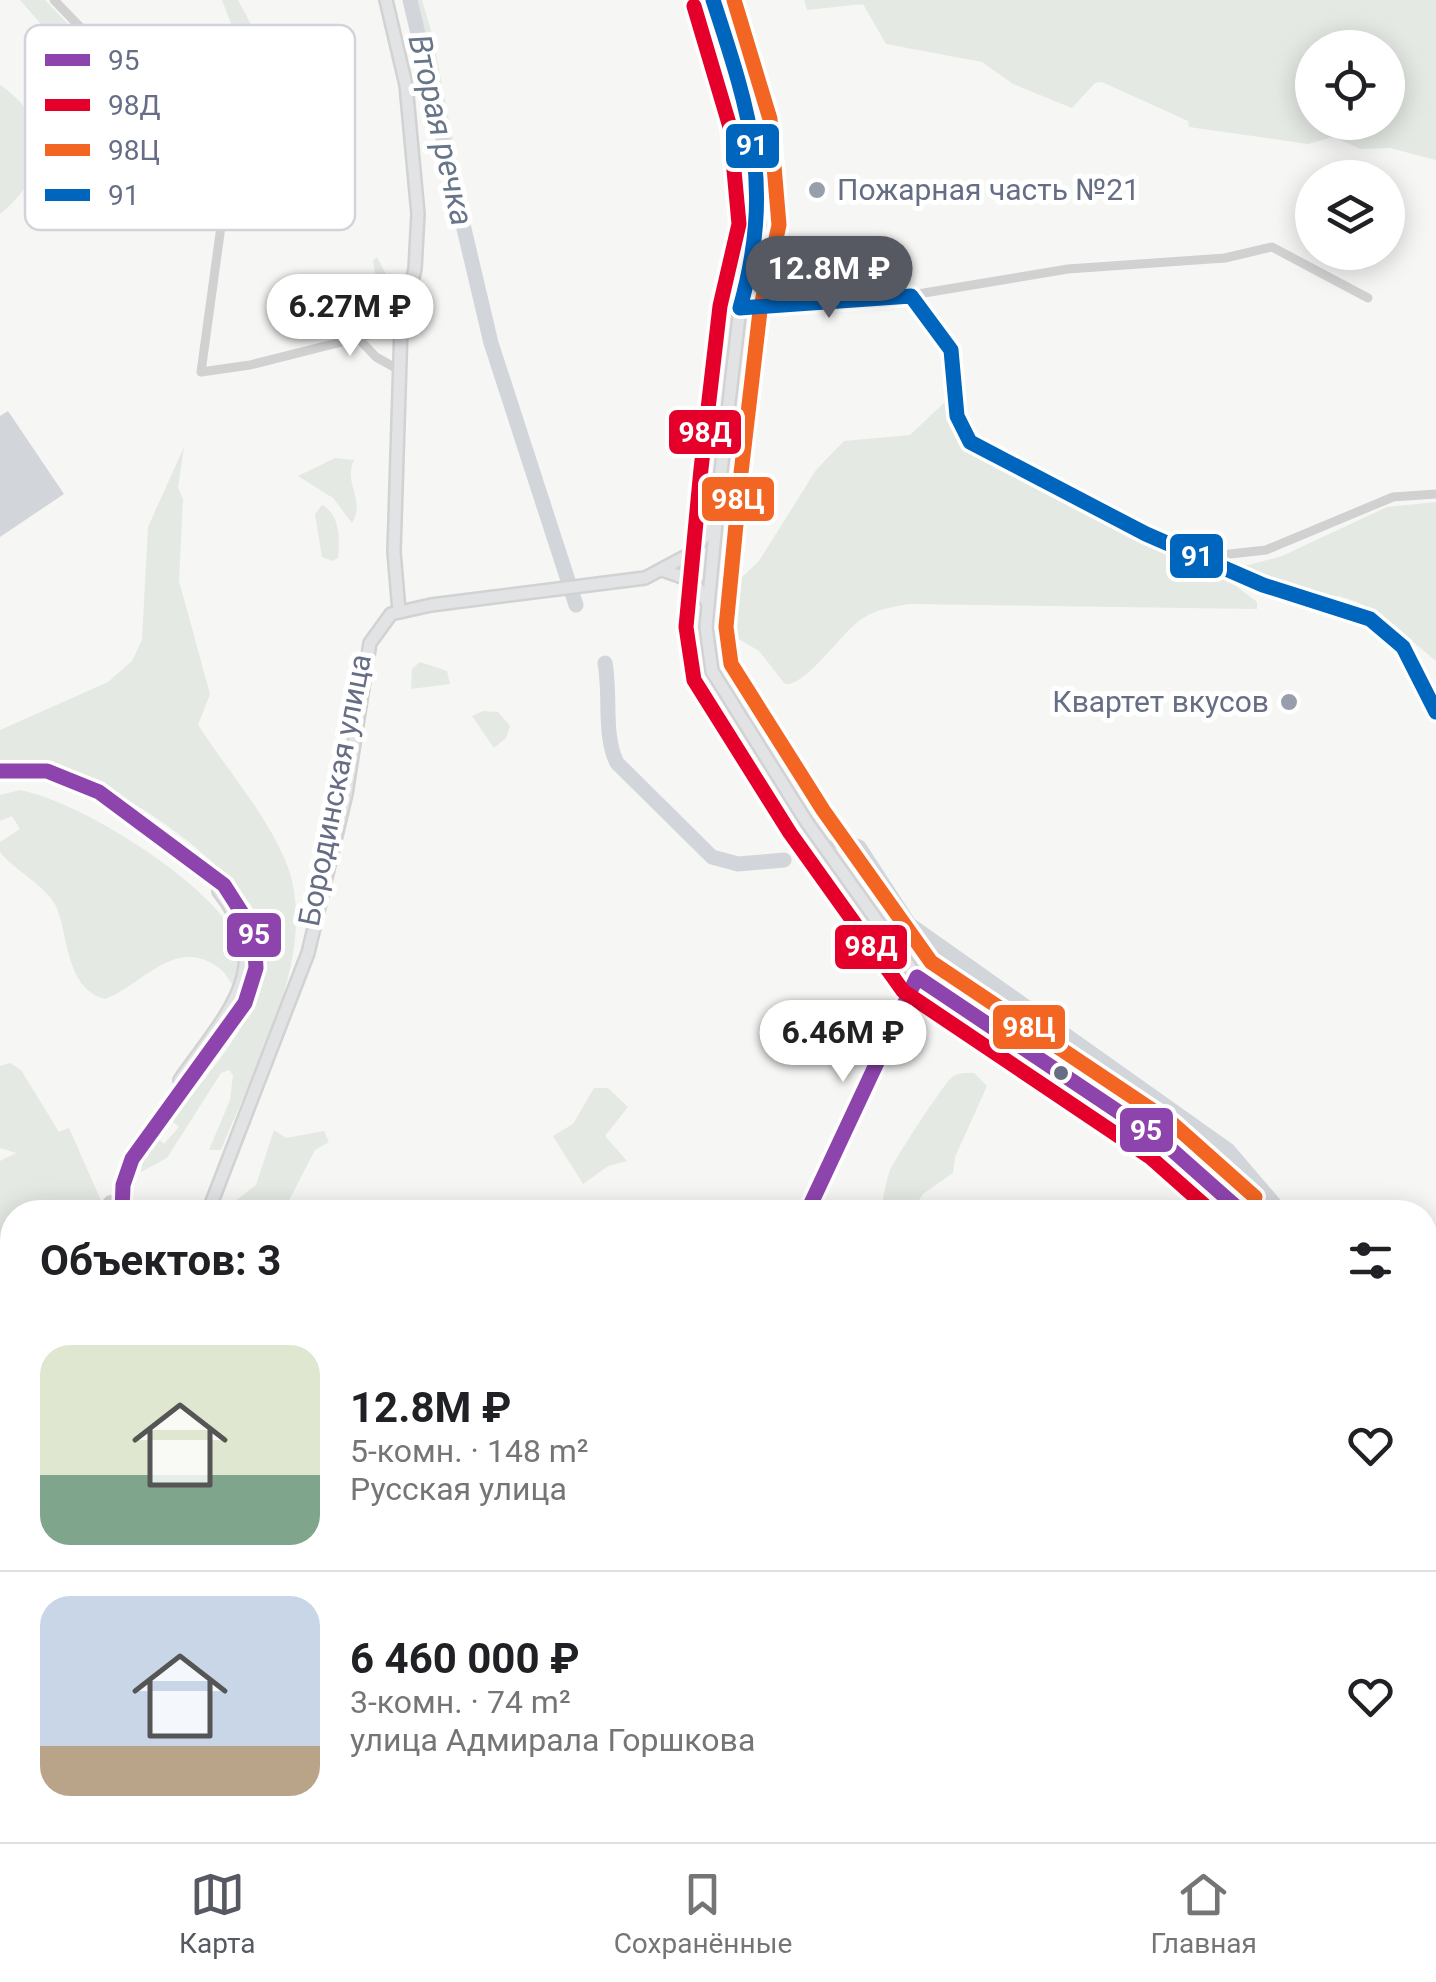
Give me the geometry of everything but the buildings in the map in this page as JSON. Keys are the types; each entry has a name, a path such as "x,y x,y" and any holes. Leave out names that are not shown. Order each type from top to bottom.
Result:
{"main road":[{"path":"386,0 406,85 418,214 415,269 401,327 394,552 399,607 580,587 665,571 703,543 715,523"},
{"path":"713,0 750,123 757,168 758,238 740,308 715,523 707,656 718,684 828,854 917,977 1162,1141 1228,1200"},
{"path":"665,571 693,581 708,606"},
{"name":"Бородинская улица","path":"209,1200 302,952 333,830 364,640 378,617 399,607"},
{"path":"0,774 47,771 99,792 224,885 254,932 256,968 245,1002 132,1159 118,1198"},
{"path":"813,1200 917,977"}],"street":[{"path":"54,0 78,25"},
{"path":"220,230 201,372 401,327"},
{"path":"740,308 911,296 1068,269 1178,258 1225,258 1272,247 1368,298"},
{"path":"911,296 951,350 957,416 970,442 1082,504 1263,585 1370,619 1403,647 1436,712"},
{"path":"358,338 368,351 401,371"},
{"path":"1200,556 1266,550 1393,497 1436,494"}],"shaded area":[{"path":"20,0 45,0 69,25 42,25"},
{"path":"222,0 238,0 251,25 232,25"},
{"path":"415,0 422,0 432,34 479,273"},
{"path":"804,0 1436,0 1436,160 1390,148 1361,149 1340,140 1405,140 1405,30 1295,30 1295,140 1322,140 1308,144 1189,127 1188,121 1102,82 1095,83 1072,108 1013,84 982,62 886,44 863,4 807,10"},
{"path":"0,85 25,109 25,187 0,214"},
{"path":"377,257 395,291 385,323 376,315 382,310 373,261"},
{"path":"946,401 960,441 977,458 1236,586 1257,602 1257,609 909,604 863,618 814,668 794,683 785,684 759,651 737,638 733,618 737,582 759,561 816,470 844,441 910,435"},
{"path":"8,411 64,494 0,537 0,416"},
{"path":"184,447 178,487 183,499 179,581 210,694 198,725 277,842 295,894 296,931 280,1007 221,1150 209,1150 230,1100 233,1075 229,1070 221,1073 167,1158 141,1172 143,1159 157,1138 164,1144 179,1127 172,1121 229,1047 253,1005 265,964 260,924 237,888 211,861 141,808 64,770 29,761 0,762 0,730 108,682 132,661 142,640 148,527"},
{"path":"335,458 354,460 351,476 357,507 352,523 333,498 298,476"},
{"path":"1436,502 1436,661 1378,613 1357,602 1339,596 1299,598 1237,568 1282,556 1387,507"},
{"path":"322,505 332,514 338,528 338,558 333,561 322,557 315,514"},
{"path":"420,662 447,671 450,684 411,689 412,669"},
{"path":"483,711 498,712 510,726 506,738 494,748 472,716"},
{"path":"20,790 103,824 189,883 232,931 237,954 233,985 219,968 203,959 188,957 160,966 105,999 82,984 70,960 56,906 45,891 0,852 0,842 20,829 12,816 0,821 0,795"},
{"path":"10,1063 21,1070 59,1132 69,1128 101,1200 0,1200 0,1161 16,1153 0,1148 0,1066"},
{"path":"974,1073 987,1086 955,1157 953,1173 919,1200 883,1200 892,1167 929,1108 951,1078"},
{"path":"594,1088 608,1088 628,1107 605,1136 627,1161 608,1166 583,1184 553,1136 573,1124"},
{"path":"274,1130 286,1138 324,1131 329,1142 315,1150 289,1200 237,1200 256,1185"}],"waterway":[{"name":"Вторая речка","path":"410,0 491,343 576,605"},
{"name":"Вторая речка","path":"605,663 610,740 617,763 712,857 738,864 784,860"},
{"name":"Вторая речка","path":"838,841 859,847 909,924 1228,1150 1271,1200"}],"transit line":[{"name":"91","path":"713,0 738,80 754,152 755,225 740,308 911,296 951,350 957,416 970,442 1146,534 1263,585 1370,619 1403,647 1436,712"},
{"name":"98Ц","path":"734,0 770,119 779,225 760,311 741,473 726,627 731,664 823,810 931,962 1173,1124 1255,1197"},
{"name":"98Д","path":"694,6 730,127 739,224 720,306 701,469 686,627 694,680 790,833 903,991 1150,1157 1198,1200"},
{"name":"95","path":"0,771 47,771 99,792 224,885 254,932 256,968 245,1003 132,1159 122,1200"},
{"name":"95","path":"917,977 1162,1141 1228,1200"},
{"name":"95","path":"813,1200 917,977"}],"place":[{"name":"Пожарная часть №21","path":"817,190"},
{"name":"Квартет вкусов","path":"1289,702"}]}
